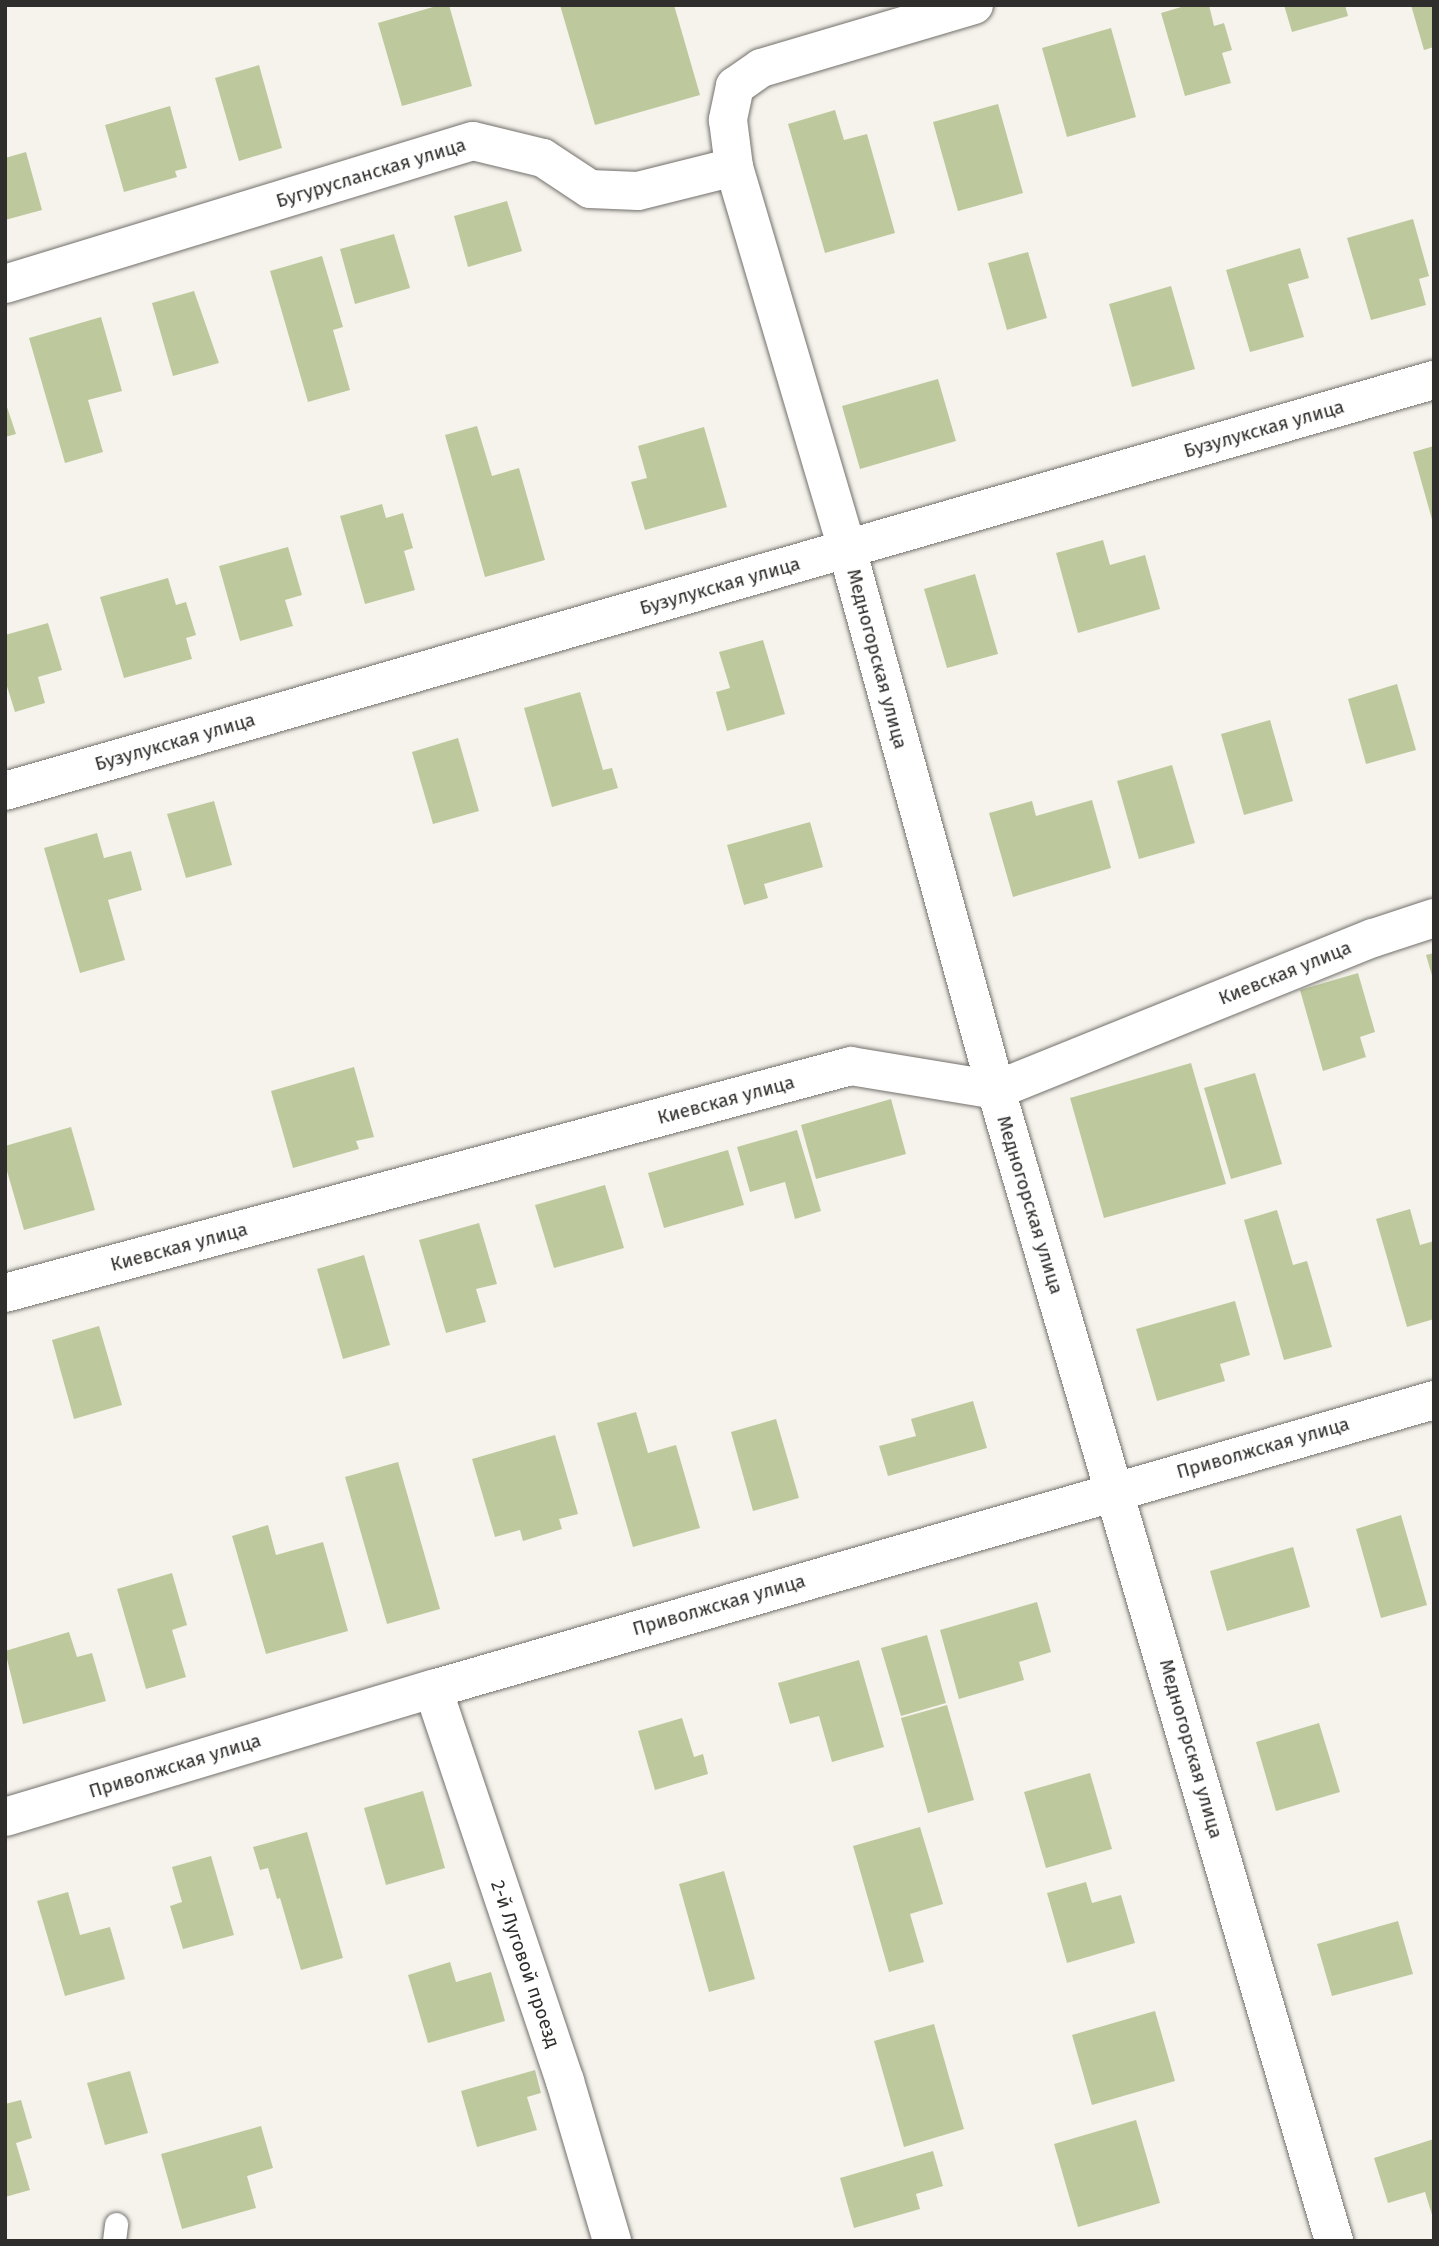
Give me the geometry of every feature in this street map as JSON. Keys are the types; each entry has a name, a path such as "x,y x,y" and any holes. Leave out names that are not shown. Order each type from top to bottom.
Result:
{"street":[{"path":"734,167 728,120 735,86 761,68 974,5"},
{"name":"Бугурусланская улица","path":"5,284 472,141 543,158 590,189 638,191 734,167"},
{"name":"Медногорская улица","path":"734,167 847,549 996,1090 1116,1490 1334,2241"},
{"name":"Бузулукская улица","path":"5,790 1434,380"},
{"name":"Киевская улица","path":"5,1293 851,1066 996,1090 1373,938 1434,918"},
{"name":"Приволжская улица","path":"5,1817 433,1689 1434,1400"},
{"name":"2-й Луговой проезд","path":"433,1689 565,2081 612,2241"}],"building":[{"path":"440,5 449,5 472,86 402,106 378,23"},
{"path":"560,5 674,5 700,95 595,125"},
{"path":"1188,5 1209,5 1214,26 1224,23 1232,50 1222,53 1231,83 1185,96 1161,13"},
{"path":"1284,5 1345,5 1348,16 1292,32"},
{"path":"1411,5 1434,5 1434,47 1424,50"},
{"path":"1111,28 1136,117 1067,137 1042,48"},
{"path":"259,65 282,148 239,161 215,78"},
{"path":"998,104 1023,193 958,211 933,122"},
{"path":"170,106 187,168 175,171 177,177 124,192 105,125"},
{"path":"835,110 844,140 867,134 895,233 825,253 788,124"},
{"path":"26,152 42,210 5,220 5,158"},
{"path":"507,201 522,251 468,267 454,216"},
{"path":"1413,219 1429,276 1419,279 1426,305 1371,320 1347,238"},
{"path":"394,234 410,288 355,304 340,249"},
{"path":"1300,248 1309,278 1288,284 1304,337 1250,352 1226,270"},
{"path":"1028,252 1047,318 1007,330 988,263"},
{"path":"322,256 343,327 333,330 350,390 308,402 270,271"},
{"path":"1171,286 1195,369 1132,387 1109,304"},
{"path":"194,291 219,363 173,376 152,303"},
{"path":"101,317 122,391 88,400 103,452 65,463 29,338"},
{"path":"938,379 956,441 860,469 842,406"},
{"path":"5,401 16,434 5,437"},
{"path":"477,426 492,476 519,468 545,560 485,577 445,435"},
{"path":"704,427 727,507 645,530 631,482 647,478 638,446"},
{"path":"1434,446 1434,523 1433,523 1413,452"},
{"path":"382,504 386,518 403,513 413,548 404,551 415,590 365,604 340,516"},
{"path":"1103,540 1110,565 1145,555 1160,609 1078,633 1056,553"},
{"path":"288,547 302,595 285,600 293,626 240,641 219,566"},
{"path":"975,574 998,654 947,668 924,589"},
{"path":"168,578 176,605 186,602 196,635 186,638 192,659 124,678 100,597"},
{"path":"48,623 62,670 38,677 45,703 15,712 5,680 5,635"},
{"path":"763,640 785,714 727,731 716,692 730,688 719,652"},
{"path":"1397,684 1416,750 1366,764 1348,699"},
{"path":"580,692 603,770 612,768 618,788 552,807 524,708"},
{"path":"1270,720 1293,801 1244,815 1221,734"},
{"path":"458,738 479,811 433,824 412,752"},
{"path":"1172,765 1195,843 1139,859 1117,781"},
{"path":"1092,800 1111,868 1013,897 989,813 1032,801 1036,816"},
{"path":"214,801 232,865 186,878 167,814"},
{"path":"810,822 823,867 764,884 768,898 744,905 727,845"},
{"path":"97,833 104,858 131,851 142,890 108,900 125,960 80,973 44,848"},
{"path":"1434,953 1434,979 1433,979 1426,955"},
{"path":"1358,973 1375,1032 1360,1037 1366,1057 1323,1071 1300,990"},
{"path":"1191,1063 1226,1184 1104,1218 1070,1098"},
{"path":"354,1067 374,1137 356,1141 359,1149 293,1168 271,1091"},
{"path":"1255,1073 1282,1164 1231,1179 1204,1088"},
{"path":"891,1099 906,1154 816,1179 801,1125"},
{"path":"71,1127 95,1210 24,1230 5,1164 5,1146"},
{"path":"797,1130 821,1211 795,1219 785,1182 750,1192 737,1147"},
{"path":"728,1150 744,1205 664,1228 648,1173"},
{"path":"605,1185 624,1248 554,1268 535,1205"},
{"path":"1410,1209 1420,1245 1434,1241 1434,1319 1407,1327 1376,1219"},
{"path":"1277,1210 1293,1265 1307,1261 1332,1347 1284,1360 1244,1220"},
{"path":"479,1223 497,1284 476,1289 486,1322 446,1333 419,1240"},
{"path":"364,1255 390,1345 343,1359 317,1269"},
{"path":"1235,1301 1250,1355 1220,1364 1225,1381 1157,1401 1136,1329"},
{"path":"99,1326 122,1405 74,1419 52,1340"},
{"path":"973,1401 987,1448 888,1476 879,1446 916,1436 911,1419"},
{"path":"636,1412 648,1453 676,1445 700,1528 633,1547 597,1423"},
{"path":"776,1419 799,1498 753,1511 731,1432"},
{"path":"555,1435 578,1514 559,1519 562,1529 523,1541 520,1530 495,1537 472,1459"},
{"path":"398,1462 440,1609 387,1624 345,1477"},
{"path":"1401,1515 1427,1605 1381,1618 1356,1529"},
{"path":"268,1525 276,1555 323,1542 348,1631 266,1654 232,1536"},
{"path":"1293,1547 1310,1607 1227,1631 1210,1571"},
{"path":"172,1573 187,1625 172,1630 186,1677 146,1689 117,1589"},
{"path":"1037,1602 1051,1652 1019,1662 1024,1680 959,1699 940,1630"},
{"path":"69,1632 77,1657 92,1653 106,1701 23,1724 5,1651"},
{"path":"927,1635 946,1703 901,1716 881,1648"},
{"path":"859,1660 884,1747 832,1762 819,1716 790,1724 778,1683"},
{"path":"947,1705 974,1800 928,1813 901,1718"},
{"path":"682,1718 694,1757 703,1754 708,1774 655,1790 638,1731"},
{"path":"1319,1723 1340,1792 1276,1811 1256,1742"},
{"path":"1090,1773 1112,1849 1046,1868 1024,1792"},
{"path":"423,1791 445,1868 386,1885 364,1808"},
{"path":"920,1827 943,1904 910,1914 924,1962 889,1972 853,1846"},
{"path":"307,1832 343,1958 301,1970 280,1898 277,1899 268,1868 260,1870 253,1847"},
{"path":"211,1856 234,1935 183,1949 170,1906 182,1902 172,1867"},
{"path":"724,1871 755,1979 709,1992 679,1884"},
{"path":"1086,1882 1092,1903 1121,1895 1135,1943 1067,1963 1047,1893"},
{"path":"68,1892 80,1935 110,1927 125,1979 65,1996 37,1901"},
{"path":"1398,1921 1413,1974 1332,1996 1317,1944"},
{"path":"450,1962 456,1982 491,1972 505,2021 428,2043 408,1975"},
{"path":"1155,2011 1175,2081 1092,2105 1072,2035"},
{"path":"934,2024 964,2129 904,2147 874,2041"},
{"path":"535,2070 541,2093 527,2097 537,2130 477,2147 461,2091"},
{"path":"130,2071 148,2133 105,2145 87,2083"},
{"path":"21,2100 32,2138 16,2143 30,2190 5,2197 5,2104"},
{"path":"1136,2120 1160,2203 1078,2227 1054,2144"},
{"path":"261,2126 273,2168 247,2176 256,2208 182,2229 161,2154"},
{"path":"1434,2139 1433,2218 1425,2192 1388,2203 1374,2158"},
{"path":"933,2151 943,2186 916,2194 920,2209 854,2228 840,2178"}]}
